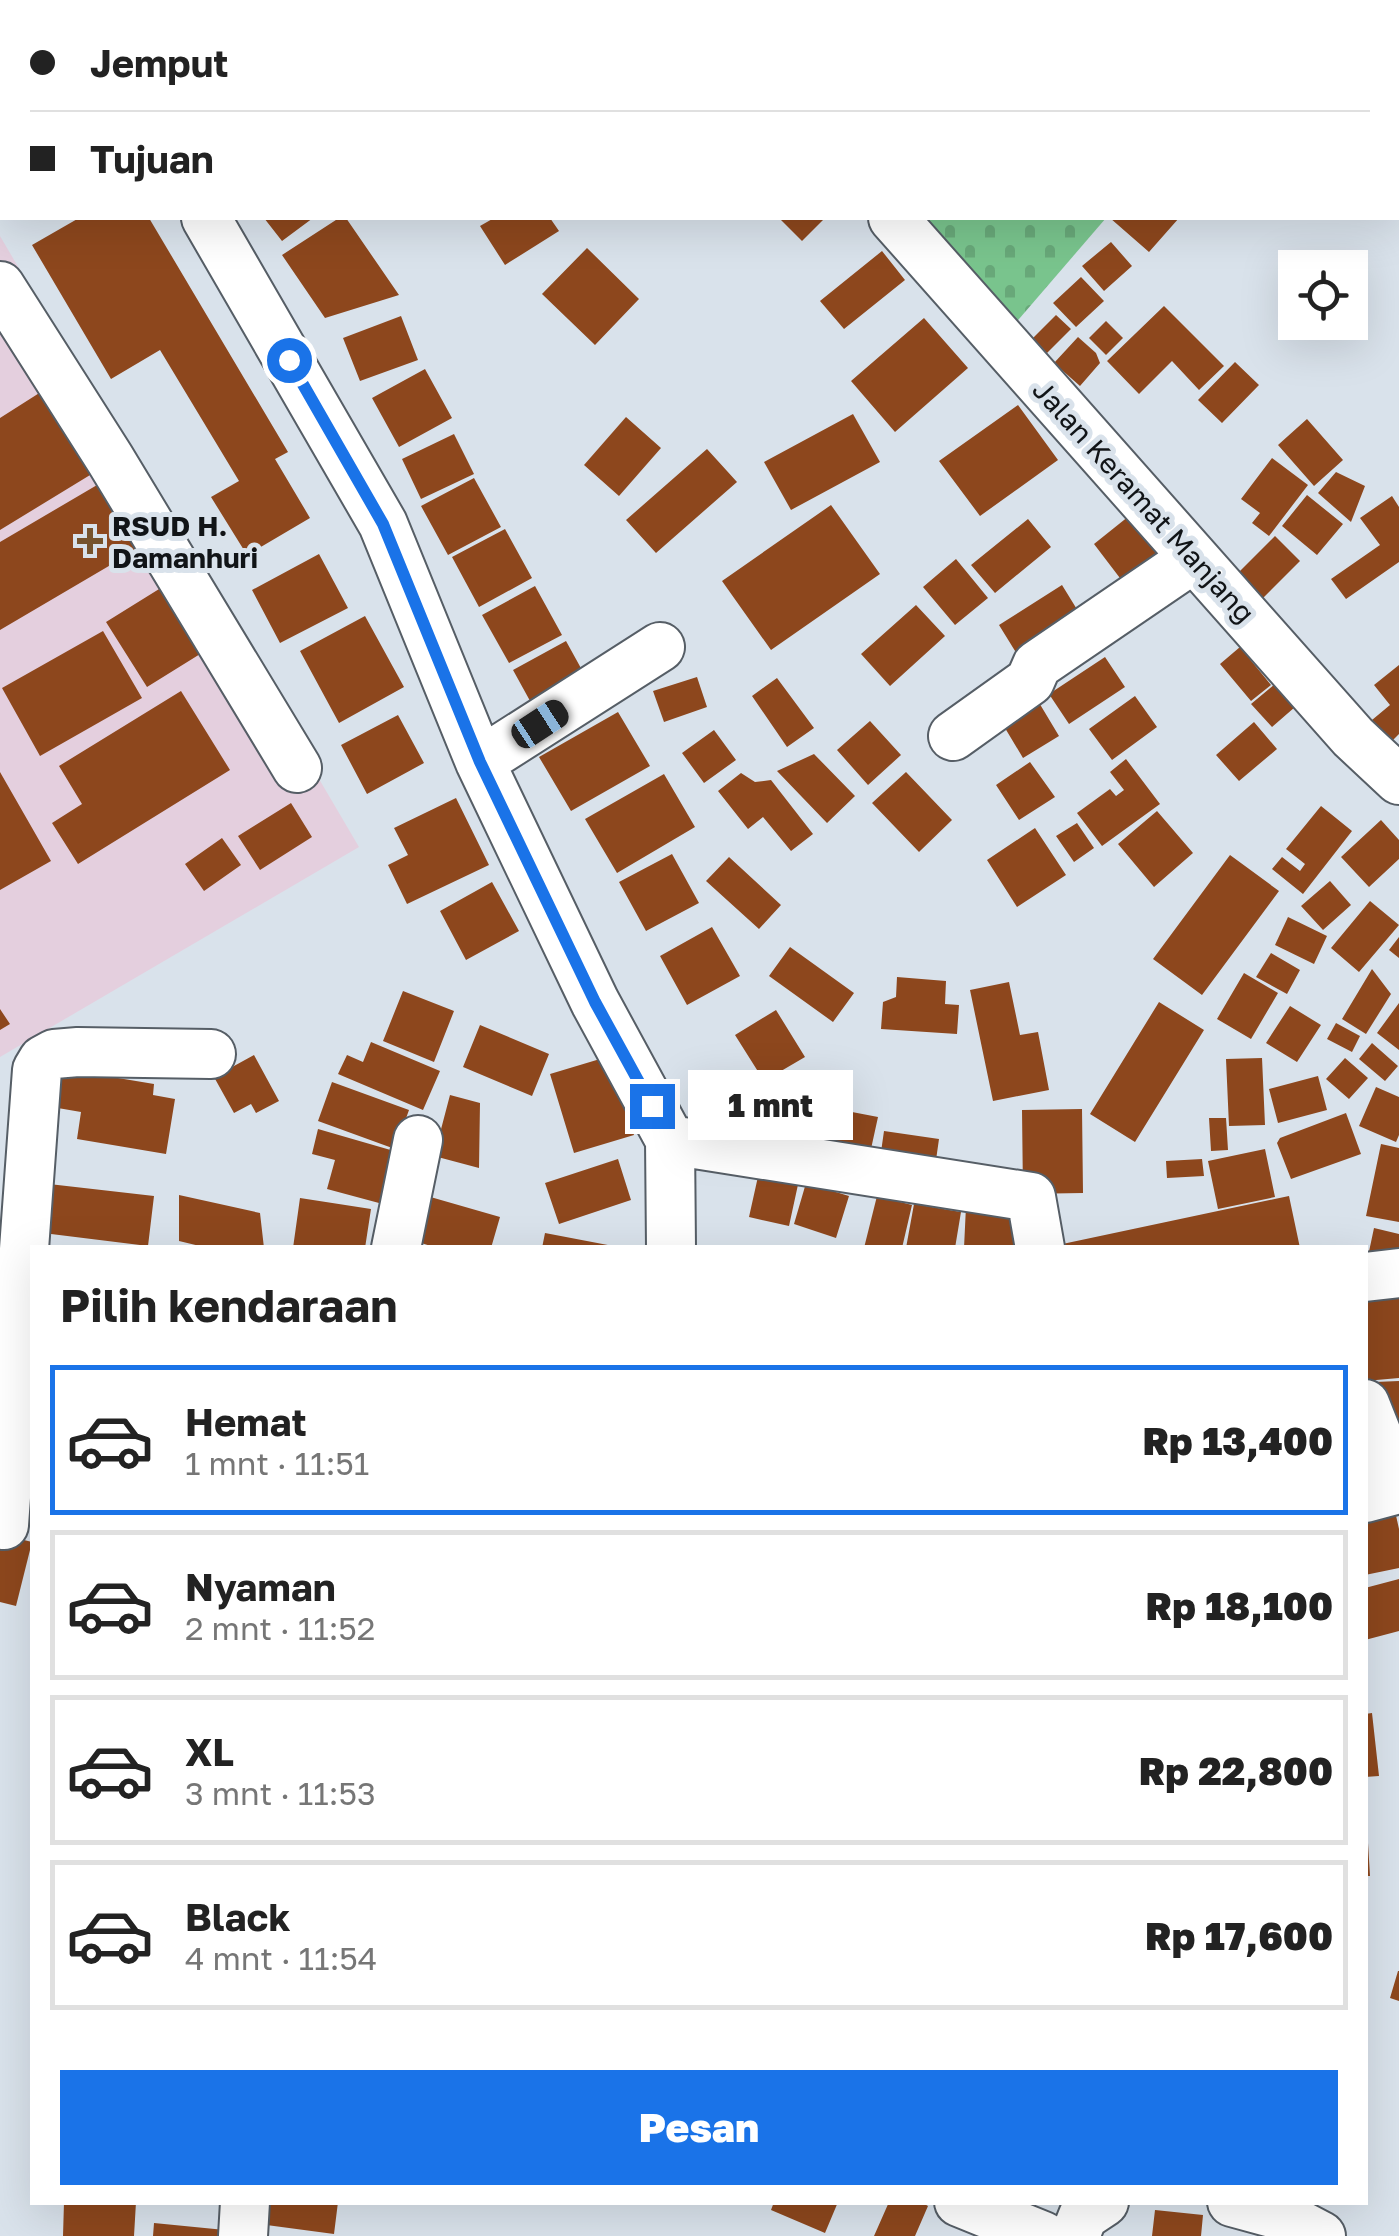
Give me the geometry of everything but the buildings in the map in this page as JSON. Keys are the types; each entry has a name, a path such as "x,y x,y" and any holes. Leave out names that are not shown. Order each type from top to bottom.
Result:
{"street":[{"path":"207,220 383,524 480,762 595,1002 670,1140 671,1245"},
{"name":"Jalan Keramat Manjang","path":"894,220 1353,736 1399,780"},
{"path":"0,286 297,768"},
{"path":"952,736 1030,681 1037,665 1194,558"},
{"path":"480,762 660,647"},
{"path":"12,1527 37,1070 43,1060 54,1054 211,1054"},
{"path":"397,1245 418,1140"},
{"path":"670,1140 1031,1197 1039,1245"},
{"path":"1368,1278 1399,1273"},
{"path":"1368,1412 1399,1490 1368,1497"},
{"path":"243,2236 245,2205"},
{"path":"966,2205 1043,2236"},
{"path":"1075,2236 1083,2216 1100,2205"},
{"path":"1243,2205 1283,2216 1321,2236"}],"shaded area":[{"name":"RSUD H. Damanhuri","path":"0,236 359,847 0,1057"}],"green space":[{"path":"920,220 1104,220 1013,326"}],"place":[{"name":"RSUD H. Damanhuri","path":"90,541"}],"route":[{"path":"289,360 383,524 480,762 595,1002 652,1106"}]}
